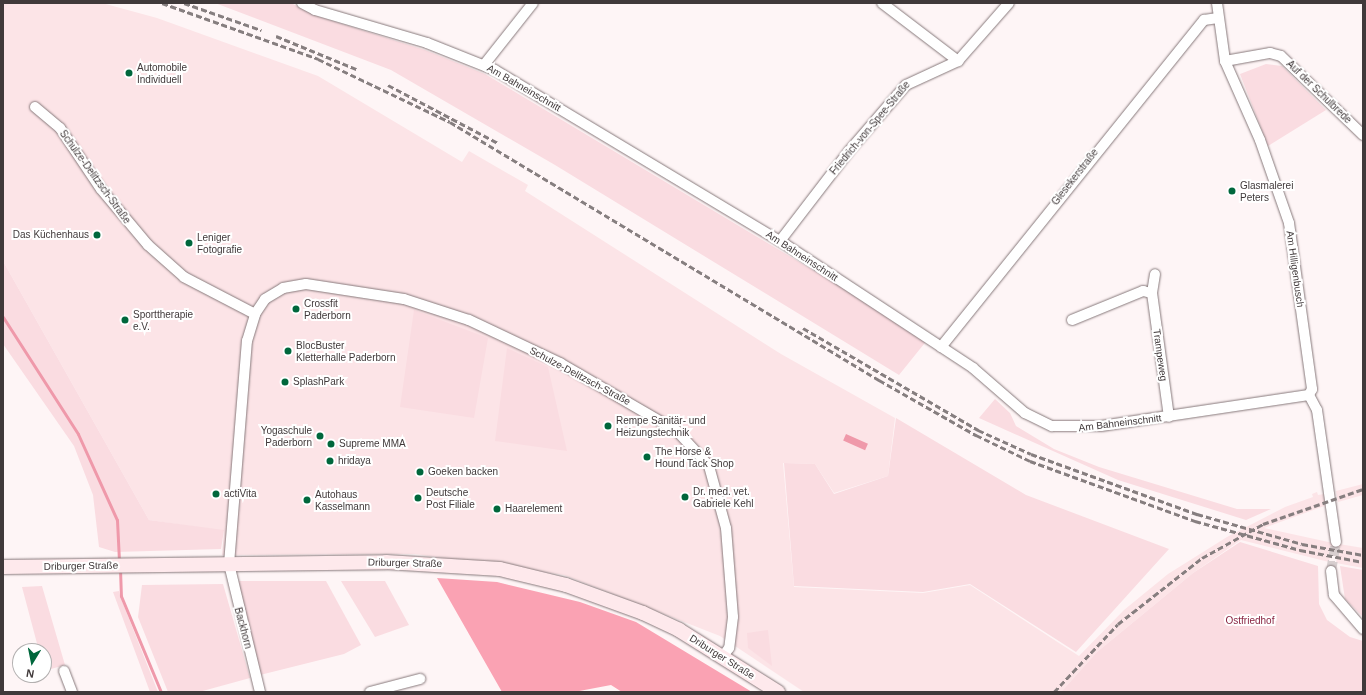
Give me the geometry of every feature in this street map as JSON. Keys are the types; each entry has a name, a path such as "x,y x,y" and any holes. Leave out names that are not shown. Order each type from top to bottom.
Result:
{"main road":[{"name":"Driburger Straße","path":"3,567 418,563 500,570 566,585 625,606 679,630 723,656 778,692"}],"street":[{"name":"Am Bahneinschnitt","path":"302,3 315,10 427,43 484,65 780,241 973,368 1025,413 1052,426 1078,429 1169,417 1309,394"},
{"path":"484,65 533,3"},
{"path":"882,3 958,61"},
{"name":"Friedrich-von-Spee-Straße","path":"780,241 849,151 911,80 958,61 1009,3"},
{"name":"Am Hilligenbusch","path":"1217,3 1225,61 1260,140 1289,223 1312,389 1309,394 1317,410 1336,542"},
{"name":"Glesekerstraße","path":"941,347 1204,20 1218,18"},
{"name":"Auf der Schulbrede","path":"1225,61 1270,53 1282,56 1363,135"},
{"name":"Schulze-Delitzsch-Straße","path":"34,107 60,128 101,189 148,245 184,277 255,314"},
{"name":"Trampeweg","path":"1155,274 1152,293 1169,417"},
{"name":"Schulze-Delitzsch-Straße","path":"229,564 247,341 255,314 270,295 283,288 306,284 356,289 415,301 469,320 560,363 676,431 709,466 724,522 733,617 729,648 723,656"},
{"path":"1072,320 1143,291 1152,293"},
{"name":"Backhorn","path":"229,564 260,692"},
{"path":"1331,572 1334,594 1363,629"},
{"path":"64,671 72,692"},
{"path":"370,692 420,679"}],"shaded area":[{"path":"3,3 102,3 157,18 318,76 462,162 469,151 528,185 525,191 781,354 895,418 888,476 834,493 815,464 783,463 794,587 923,593 970,585 1079,656 1124,610 1168,574 1227,537 1285,507 1313,497 1312,494 1317,492 1318,495 1324,494 1327,505 1264,528 1333,543 1329,562 1241,540 1193,573 1097,652 1061,692 804,692 720,636 564,575 415,554 222,555 224,531 149,520 3,261"},
{"path":"846,434 868,444 865,450 843,440"},
{"path":"1363,484 1363,495 1338,502 1336,491"},
{"path":"1339,544 1363,548 1363,568 1336,563"},
{"path":"437,578 497,582 580,602 636,622 752,692 622,692 611,685 574,692 502,692"}],"green space":[{"path":"215,3 291,3 314,15 425,50 485,74 928,339 899,375 555,165 391,70"},
{"path":"1266,64 1282,66 1326,110 1268,146 1240,74"},
{"path":"3,261 149,520 224,530 221,549 115,552 99,547 93,495 74,446 3,344"},
{"path":"414,310 488,338 474,418 400,407"},
{"path":"507,348 548,367 567,451 495,441"},
{"path":"995,399 1010,413 1016,426 1054,449 1099,467 1237,509 1271,509 1246,520 1118,480 979,418"},
{"path":"896,418 1026,495 1169,549 1076,652 970,584 923,592 794,586 784,463 815,464 834,494 888,476"},
{"name":"Ostfriedhof","path":"1240,542 1318,566 1319,604 1327,620 1350,637 1363,641 1363,692 1061,692 1097,652 1193,573"},
{"path":"1340,566 1363,570 1363,617 1345,599"},
{"path":"239,581 326,581 361,645 344,654 260,675 238,592"},
{"path":"341,581 385,581 409,625 375,637"},
{"path":"223,584 250,678 199,692 168,692 138,617 142,585"},
{"path":"42,586 65,665 52,669 52,643 37,643 22,587"},
{"path":"119,591 158,692 150,692 113,592"},
{"path":"768,630 772,666 748,648 747,633"}],"waterway":[{"path":"3,317 78,434 117,520 119,561"},
{"path":"120,569 121,596 161,692"}],"tunnel":[{"path":"1331,571 1336,542"}],"railway":[{"path":"162,3 318,59 450,122 879,380 976,435 1030,461 1195,521 1300,550 1363,562"},
{"path":"184,3 261,30"},
{"path":"276,36 356,69"},
{"path":"388,85 498,143"},
{"path":"803,328 978,430 1031,454 1197,514 1302,544 1363,555"},
{"path":"1054,692 1118,624 1202,558 1263,524 1363,489"}],"place":[{"name":"Automobile Individuell","path":"129,73"},
{"name":"Glasmalerei Peters","path":"1232,191"},
{"name":"Das Küchenhaus","path":"97,235"},
{"name":"Leniger Fotografie","path":"189,243"},
{"name":"Crossfit Paderborn","path":"296,309"},
{"name":"Sporttherapie e.V.","path":"125,320"},
{"name":"BlocBuster Kletterhalle Paderborn","path":"288,351"},
{"name":"SplashPark","path":"285,382"},
{"name":"Rempe Sanitär- und Heizungstechnik","path":"608,426"},
{"name":"Yogaschule Paderborn","path":"320,436"},
{"name":"Supreme MMA","path":"331,444"},
{"name":"The Horse & Hound Tack Shop","path":"647,457"},
{"name":"hridaya","path":"330,461"},
{"name":"Goeken backen","path":"420,472"},
{"name":"actiVita","path":"216,494"},
{"name":"Dr. med. vet. Gabriele Kehl","path":"685,497"},
{"name":"Deutsche Post Filiale","path":"418,498"},
{"name":"Autohaus Kasselmann","path":"307,500"},
{"name":"Haarelement","path":"497,509"}]}
